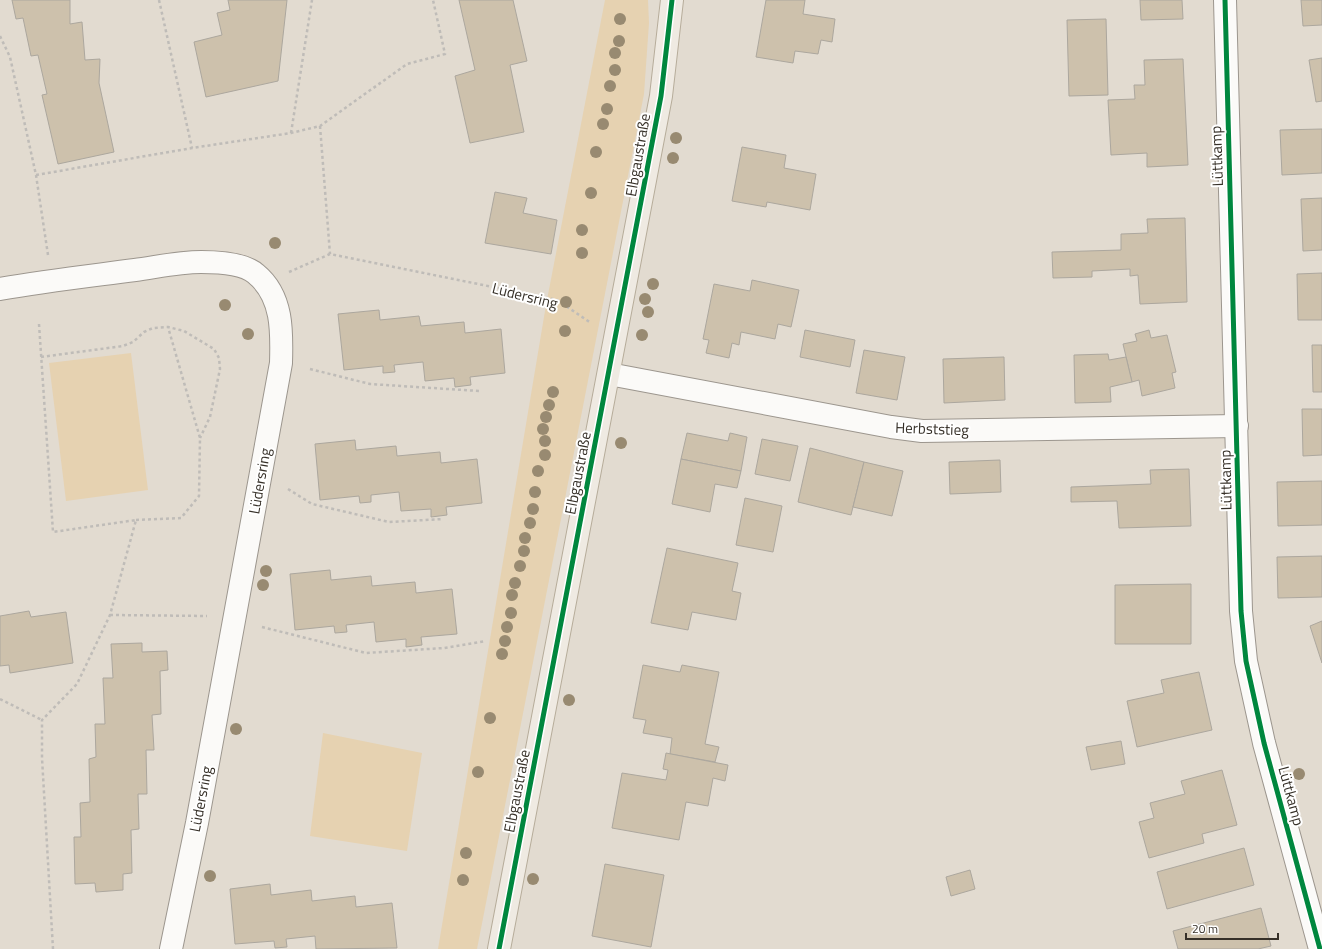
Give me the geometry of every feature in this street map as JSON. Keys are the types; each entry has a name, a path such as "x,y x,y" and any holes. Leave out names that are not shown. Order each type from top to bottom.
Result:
{"main road":[{"name":"Elbgaustraße","path":"499,949 661,96 672,0"}],"street":[{"name":"Lüttkamp","path":"1225,0 1242,611 1246,661 1264,743 1315,902 1320,949"},
{"name":"Lüdersring","path":"0,289 201,262 234,264 255,272 268,285 276,302 282,330 282,364 197,823 171,949"},
{"name":"Herbststieg","path":"609,374 891,427 922,431 1237,426"}],"path":[{"path":"159,0 192,148"},
{"path":"291,133 312,0"},
{"path":"36,175 192,148 291,133 320,126 407,64 445,54 433,0"},
{"path":"0,36 10,56 36,175 51,281"},
{"path":"289,272 330,254 320,126"},
{"path":"39,324 53,532 136,520 181,518 199,496 200,438 168,327"},
{"path":"41,357 123,346 133,342 144,332 154,328 168,327 184,331 214,349 219,358 220,369 210,417 200,438"},
{"path":"310,369 370,384 479,390"},
{"path":"288,488 312,504 389,522 443,519"},
{"path":"52,949 42,758 42,720 77,684 110,615 136,520"},
{"path":"110,615 214,616"},
{"path":"262,627 366,653 444,648 486,640"},
{"path":"0,698 42,720"}],"shaded area":[{"path":"605,0 648,0 649,23 644,94 477,949 438,949 546,305"},
{"path":"131,353 148,490 66,501 49,363"},
{"path":"323,733 422,753 407,851 310,836"}],"building":[{"path":"12,0 70,0 70,24 82,22 85,60 100,59 99,83 114,152 58,164 42,95 47,94 38,55 31,56 23,18 16,19"},
{"path":"228,0 287,0 278,81 206,97 194,42 222,35 217,13 230,10"},
{"path":"459,0 513,0 527,61 510,65 524,132 470,143 455,76 475,70"},
{"path":"766,0 805,0 803,14 835,19 832,42 821,40 818,54 795,51 793,63 756,57"},
{"path":"1140,0 1182,0 1183,19 1141,20"},
{"path":"1301,0 1322,0 1322,25 1303,26"},
{"path":"1106,19 1108,95 1069,96 1067,20"},
{"path":"1322,58 1322,101 1316,102 1309,60"},
{"path":"1183,59 1188,165 1147,167 1147,153 1111,155 1108,100 1135,99 1134,85 1145,85 1144,60"},
{"path":"1322,129 1322,173 1282,175 1280,130"},
{"path":"742,147 786,155 784,168 816,174 810,210 767,202 766,207 732,201"},
{"path":"495,192 527,198 523,213 557,220 551,254 485,243"},
{"path":"1322,198 1322,250 1303,251 1301,199"},
{"path":"1185,218 1187,302 1140,304 1138,275 1130,276 1130,269 1092,271 1092,277 1053,278 1052,252 1121,250 1121,234 1148,233 1147,219"},
{"path":"1322,273 1322,320 1298,320 1297,274"},
{"path":"752,280 799,290 791,327 778,324 775,339 741,332 739,345 732,343 729,358 706,353 709,340 703,339 714,284 750,291"},
{"path":"379,310 380,320 419,316 421,326 464,322 465,333 501,329 505,373 470,377 471,385 455,387 454,378 425,381 423,362 394,365 395,372 383,373 383,366 344,370 338,314"},
{"path":"805,330 855,340 850,367 800,357"},
{"path":"1149,330 1151,338 1167,335 1176,372 1172,373 1175,388 1142,396 1139,380 1132,382 1123,344 1137,341 1135,334"},
{"path":"1312,345 1322,345 1322,392 1313,392"},
{"path":"864,350 905,357 897,400 856,393"},
{"path":"1108,354 1109,360 1126,357 1132,382 1110,387 1111,402 1075,403 1074,355"},
{"path":"1004,357 1005,400 944,403 943,359"},
{"path":"1302,409 1322,409 1322,455 1303,456"},
{"path":"687,433 728,441 730,433 747,437 741,471 681,459"},
{"path":"762,439 798,446 790,481 755,474"},
{"path":"355,440 356,450 396,446 397,456 440,452 441,463 477,459 482,503 446,507 447,515 431,517 431,509 401,511 399,492 371,495 371,502 360,503 359,496 320,500 315,444"},
{"path":"810,448 864,462 851,515 798,502"},
{"path":"681,459 741,471 737,488 715,484 710,512 672,504"},
{"path":"1000,460 1001,492 950,494 949,462"},
{"path":"864,462 903,471 892,516 853,507"},
{"path":"1189,469 1191,526 1119,528 1117,501 1071,502 1071,487 1151,484 1150,470"},
{"path":"1322,481 1322,525 1278,526 1277,482"},
{"path":"745,498 782,506 773,552 736,545"},
{"path":"667,548 738,563 732,591 741,593 736,620 692,612 688,630 651,623"},
{"path":"1322,556 1322,597 1278,598 1277,557"},
{"path":"330,570 331,580 371,576 372,586 415,582 416,593 452,589 457,634 421,637 422,645 406,647 406,639 376,642 374,622 346,625 347,632 335,633 334,626 295,630 290,574"},
{"path":"1191,584 1191,644 1115,644 1115,585"},
{"path":"29,611 31,617 66,612 73,663 10,673 9,665 0,666 0,616"},
{"path":"1322,621 1322,663 1310,626"},
{"path":"142,643 142,652 167,651 168,670 160,671 161,714 152,715 154,750 146,750 147,794 138,794 139,829 131,830 132,873 123,874 123,890 96,892 95,883 75,884 74,837 81,837 80,803 90,802 89,759 96,757 95,724 105,724 103,678 113,678 111,644"},
{"path":"643,665 680,672 682,665 719,672 705,744 719,747 715,762 670,754 672,738 643,733 646,720 633,718"},
{"path":"1199,672 1212,730 1137,747 1127,701 1164,693 1161,680"},
{"path":"1121,741 1125,764 1091,770 1086,747"},
{"path":"666,753 728,765 725,781 713,778 708,806 686,802 679,840 612,828 622,773 666,780 668,770 663,769"},
{"path":"1222,770 1237,825 1202,834 1204,843 1149,858 1139,822 1154,818 1150,803 1185,794 1181,781"},
{"path":"1244,848 1254,885 1167,909 1157,872"},
{"path":"605,864 664,875 651,947 592,936"},
{"path":"970,870 975,889 951,896 946,877"},
{"path":"270,884 271,895 311,890 312,901 355,896 356,907 392,903 397,948 316,949 315,936 286,939 287,947 275,948 274,941 235,944 230,889"},
{"path":"1261,908 1271,946 1258,949 1178,949 1173,931"}],"cycle path":[{"path":"499,949 661,96 672,0"},
{"path":"1225,0 1241,611 1246,661 1264,743 1320,949"}]}
